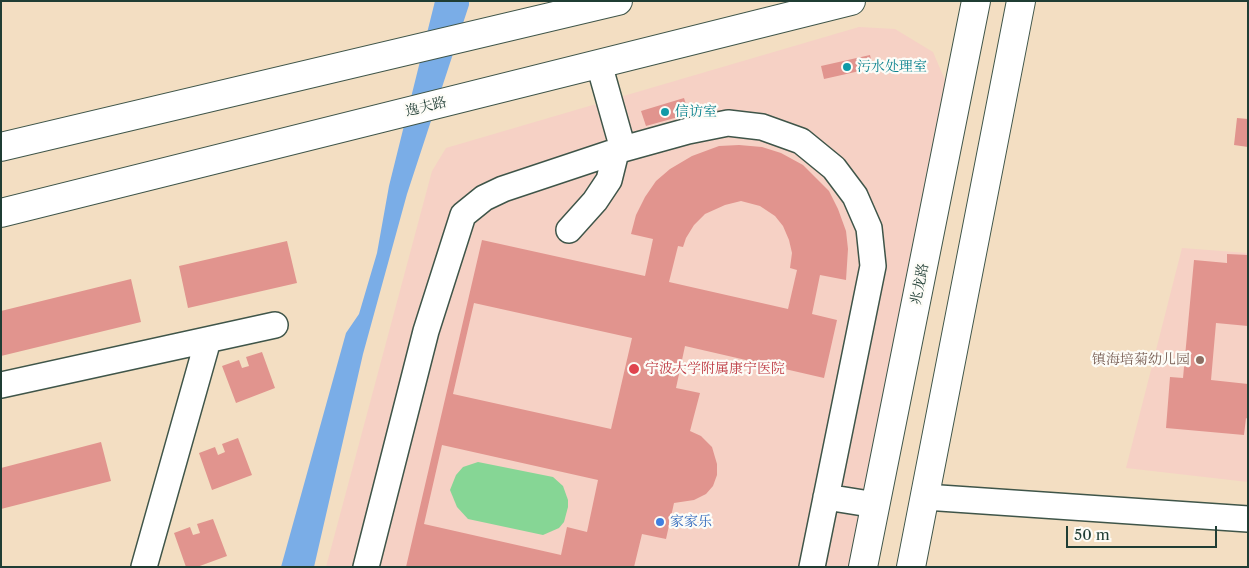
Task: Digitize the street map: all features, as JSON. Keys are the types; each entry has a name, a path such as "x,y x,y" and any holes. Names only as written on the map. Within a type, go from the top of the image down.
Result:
{"main road":[{"path":"1,147 618,1"},
{"name":"逸夫路","path":"1,213 851,1"},
{"name":"兆龙路","path":"863,567 976,1"},
{"path":"911,567 1021,1"}],"street":[{"path":"569,230 595,202 609,180 619,151 599,64"},
{"path":"366,567 426,331 464,215 484,198 503,189 619,151 688,131 728,124 762,127 801,141 834,168 855,196 869,228 873,266 812,567"},
{"path":"1,385 274,325"},
{"path":"144,567 208,340"},
{"path":"826,497 876,505"},
{"path":"925,497 1248,518"}],"shaded area":[{"name":"宁波大学附属康宁医院","path":"859,27 895,29 933,52 948,87 849,567 326,567 432,171 446,148"},
{"name":"镇海培菊幼儿园","path":"1182,248 1248,253 1248,482 1126,468"}],"green space":[{"path":"478,462 553,477 563,486 568,500 564,522 559,528 543,535 468,519 457,507 450,490 456,475 463,467"}],"water":[{"path":"435,1 469,1 469,5 407,194 363,354 314,567 281,567 346,333 359,314 377,253 389,186"}],"building":[{"name":"污水处理室","path":"870,55 873,68 824,79 821,66"},
{"name":"信访室","path":"684,98 689,114 646,126 641,111"},
{"path":"1237,118 1248,119 1248,147 1234,145"},
{"path":"719,146 762,147 781,153 803,165 829,191 838,209 846,231 848,249 846,280 820,275 812,314 837,320 824,378 685,346 676,388 700,393 690,431 701,436 712,447 717,464 717,475 713,486 706,494 694,500 674,503 666,539 642,534 634,567 406,567 482,240 645,276 653,239 631,234 636,215 645,197 656,181 670,169 692,156","holes":["741,201 760,206 775,216 783,226 792,253 790,268 797,270 788,309 669,282 678,246 683,247 694,225 705,214 725,205","474,303 632,338 611,429 453,394","442,445 598,480 587,532 567,527 561,555 424,524"]},
{"path":"287,241 297,283 188,308 179,266"},
{"path":"1227,254 1248,255 1248,326 1216,323 1211,380 1248,384 1248,419 1246,418 1244,435 1166,428 1170,377 1183,378 1194,260 1227,263"},
{"path":"131,279 141,322 1,356 1,311"},
{"path":"262,352 275,388 236,403 222,366 239,360 242,368 249,366 246,357"},
{"path":"238,438 252,475 212,490 199,453 215,447 218,455 225,452 222,444"},
{"path":"101,442 111,481 1,509 1,468"},
{"path":"213,519 227,556 197,567 186,567 174,533 190,527 193,535 200,533 197,524"}],"place":[{"name":"污水处理室","path":"847,67"},
{"name":"信访室","path":"665,112"},
{"name":"镇海培菊幼儿园","path":"1200,360"},
{"name":"宁波大学附属康宁医院","path":"634,369"},
{"name":"家家乐","path":"660,522"}]}
